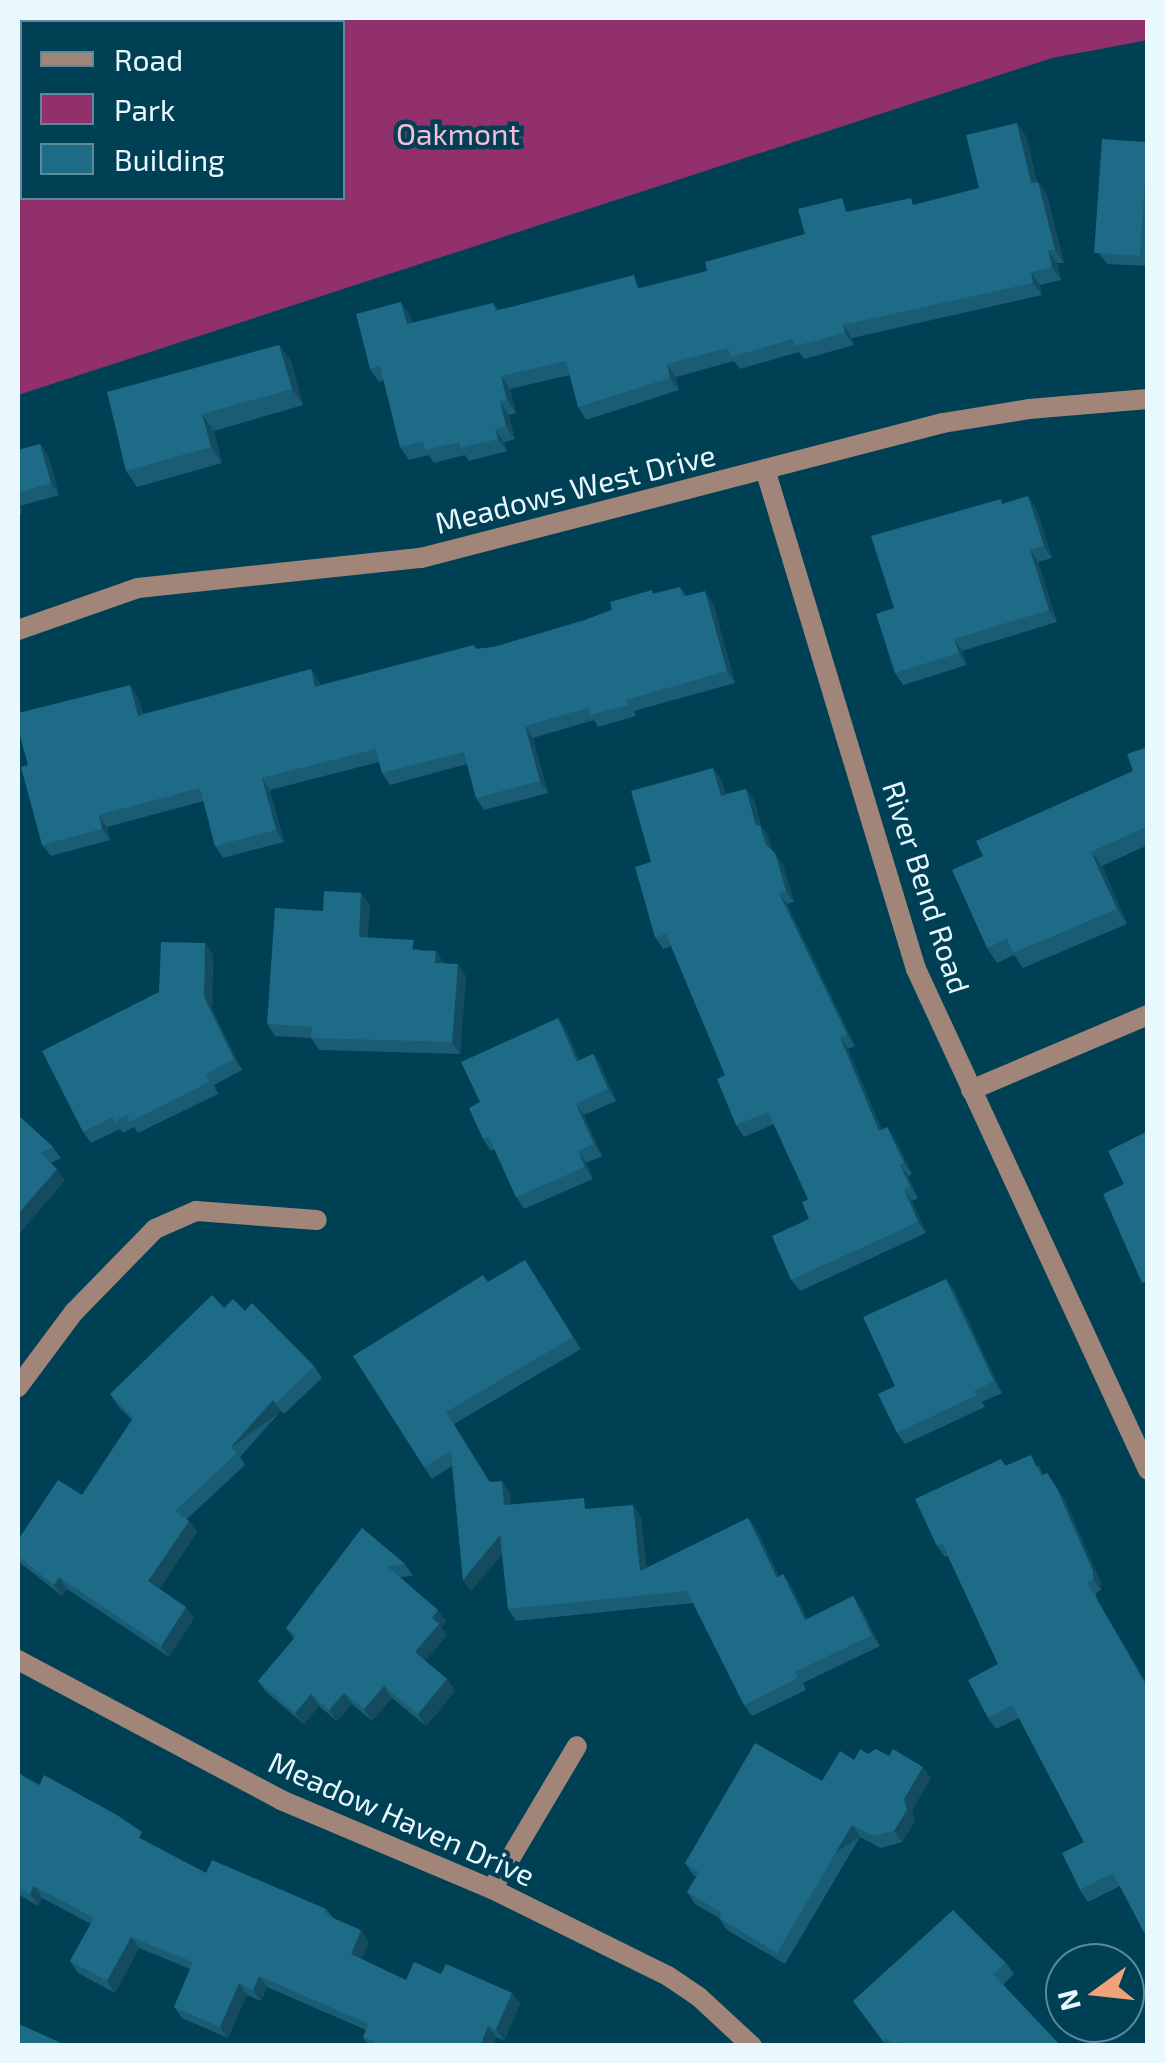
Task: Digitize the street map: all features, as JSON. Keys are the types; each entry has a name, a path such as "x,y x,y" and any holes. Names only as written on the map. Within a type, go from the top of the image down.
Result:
{"street":[{"name":"Meadows West Drive","path":"18,630 138,588 421,558 942,423 1029,409 1148,399"},
{"name":"River Bend Road","path":"765,469 916,970 1148,1470"},
{"path":"971,1090 1148,1015"},
{"path":"18,1388 74,1312 155,1229 196,1211 317,1220"},
{"name":"Meadow Haven Drive","path":"18,1660 281,1800 492,1889 668,1976 700,1997 752,2046"},
{"path":"492,1889 577,1746"}],"green space":[{"name":"Oakmont","path":"18,18 1147,18 1148,40 1052,58 18,395"}],"building":[{"path":"1017,123 1031,183 1038,182 1055,250 1048,250 1052,267 1031,272 1033,283 843,325 845,333 795,346 793,339 731,357 728,348 667,364 670,378 578,407 566,361 501,376 507,400 500,402 506,426 495,429 498,439 460,448 459,442 425,450 423,441 400,447 380,366 370,369 356,314 401,302 407,324 493,303 495,311 634,275 638,289 707,271 705,262 805,234 798,209 842,198 846,212 911,198 913,205 979,188 966,135"},
{"path":"1102,139 1148,142 1140,256 1094,253"},
{"path":"279,345 292,389 202,414 211,447 126,471 107,392"},
{"path":"40,444 51,483 18,493 18,450"},
{"path":"1028,496 1044,546 1030,550 1049,610 954,639 959,653 895,673 876,614 894,608 871,536 1001,499 1002,504"},
{"path":"680,587 682,597 705,591 727,671 626,700 628,705 590,715 588,708 525,726 540,781 476,798 464,752 382,773 376,749 262,778 276,830 215,846 200,788 99,815 102,829 42,845 21,767 28,765 18,713 130,685 138,716 311,669 315,687 474,645 475,649 494,647 612,610 610,602"},
{"path":"1148,747 1148,826 1091,852 1117,909 1013,953 1007,939 987,948 952,870 983,856 976,841 1133,771 1127,754"},
{"path":"713,768 721,796 746,789 756,826 760,825 766,845 775,853 786,891 779,893 847,1034 840,1037 879,1131 887,1127 904,1163 900,1165 910,1186 904,1189 918,1222 791,1280 772,1236 809,1219 802,1202 808,1199 768,1112 736,1125 717,1079 725,1075 666,934 655,937 635,867 651,862 631,791"},
{"path":"324,891 361,893 359,937 414,940 412,950 436,951 435,963 458,964 452,1042 311,1038 312,1027 267,1024 275,908 323,911"},
{"path":"161,942 205,943 204,997 234,1059 206,1074 209,1082 130,1122 127,1115 115,1122 112,1117 83,1132 42,1051 159,992"},
{"path":"558,1018 577,1062 593,1054 608,1089 576,1104 594,1144 578,1151 585,1167 516,1197 489,1137 483,1139 469,1108 480,1102 461,1062"},
{"path":"18,1115 53,1147 40,1153 57,1169 18,1214"},
{"path":"1148,1131 1148,1280 1142,1283 1103,1194 1124,1184 1108,1151"},
{"path":"525,1260 573,1337 446,1412 489,1482 502,1481 504,1505 584,1498 585,1509 633,1505 640,1571 748,1518 777,1578 783,1574 805,1620 853,1596 872,1635 795,1672 798,1678 744,1705 687,1591 508,1609 500,1535 463,1580 451,1451 424,1467 353,1356 483,1275 488,1282"},
{"path":"946,1279 994,1381 974,1391 977,1395 897,1433 878,1394 895,1386 863,1317"},
{"path":"212,1295 224,1308 233,1299 245,1311 252,1303 314,1366 276,1403 273,1400 231,1447 237,1453 175,1511 189,1521 148,1581 186,1607 161,1646 59,1577 54,1585 18,1556 18,1540 58,1480 82,1495 133,1418 110,1394"},
{"path":"1031,1455 1041,1476 1047,1473 1057,1489 1093,1571 1093,1579 1087,1582 1148,1688 1148,1940 1113,1873 1080,1890 1062,1853 1084,1842 1012,1705 988,1718 968,1680 998,1664 942,1543 937,1546 915,1499 1001,1459 1005,1466"},
{"path":"362,1528 405,1564 387,1566 438,1610 432,1618 439,1624 415,1652 447,1679 418,1714 384,1686 364,1709 344,1693 329,1710 311,1694 295,1713 258,1681 296,1636 286,1628"},
{"path":"755,1743 822,1781 840,1751 854,1760 860,1749 868,1754 876,1749 889,1756 893,1749 923,1767 904,1799 907,1810 894,1831 873,1836 852,1825 777,1953 719,1918 722,1913 687,1892 699,1872 685,1863"},
{"path":"18,1773 39,1786 44,1775 117,1815 142,1832 139,1838 206,1873 212,1860 326,1909 324,1914 361,1930 351,1954 406,1980 414,1962 441,1974 446,1964 512,1993 496,2029 488,2026 480,2046 372,2046 374,2041 363,2037 369,2024 259,1976 253,1990 239,1983 220,2027 174,2007 193,1962 131,1937 107,1981 70,1961 94,1918 34,1886 30,1894 18,1887"},
{"path":"953,1910 1006,1963 993,1974 1045,2029 1045,2043 1061,2046 901,2046 898,2042 894,2046 886,2038 884,2041 853,2001"},
{"path":"19,2024 68,2046 18,2046"}]}
